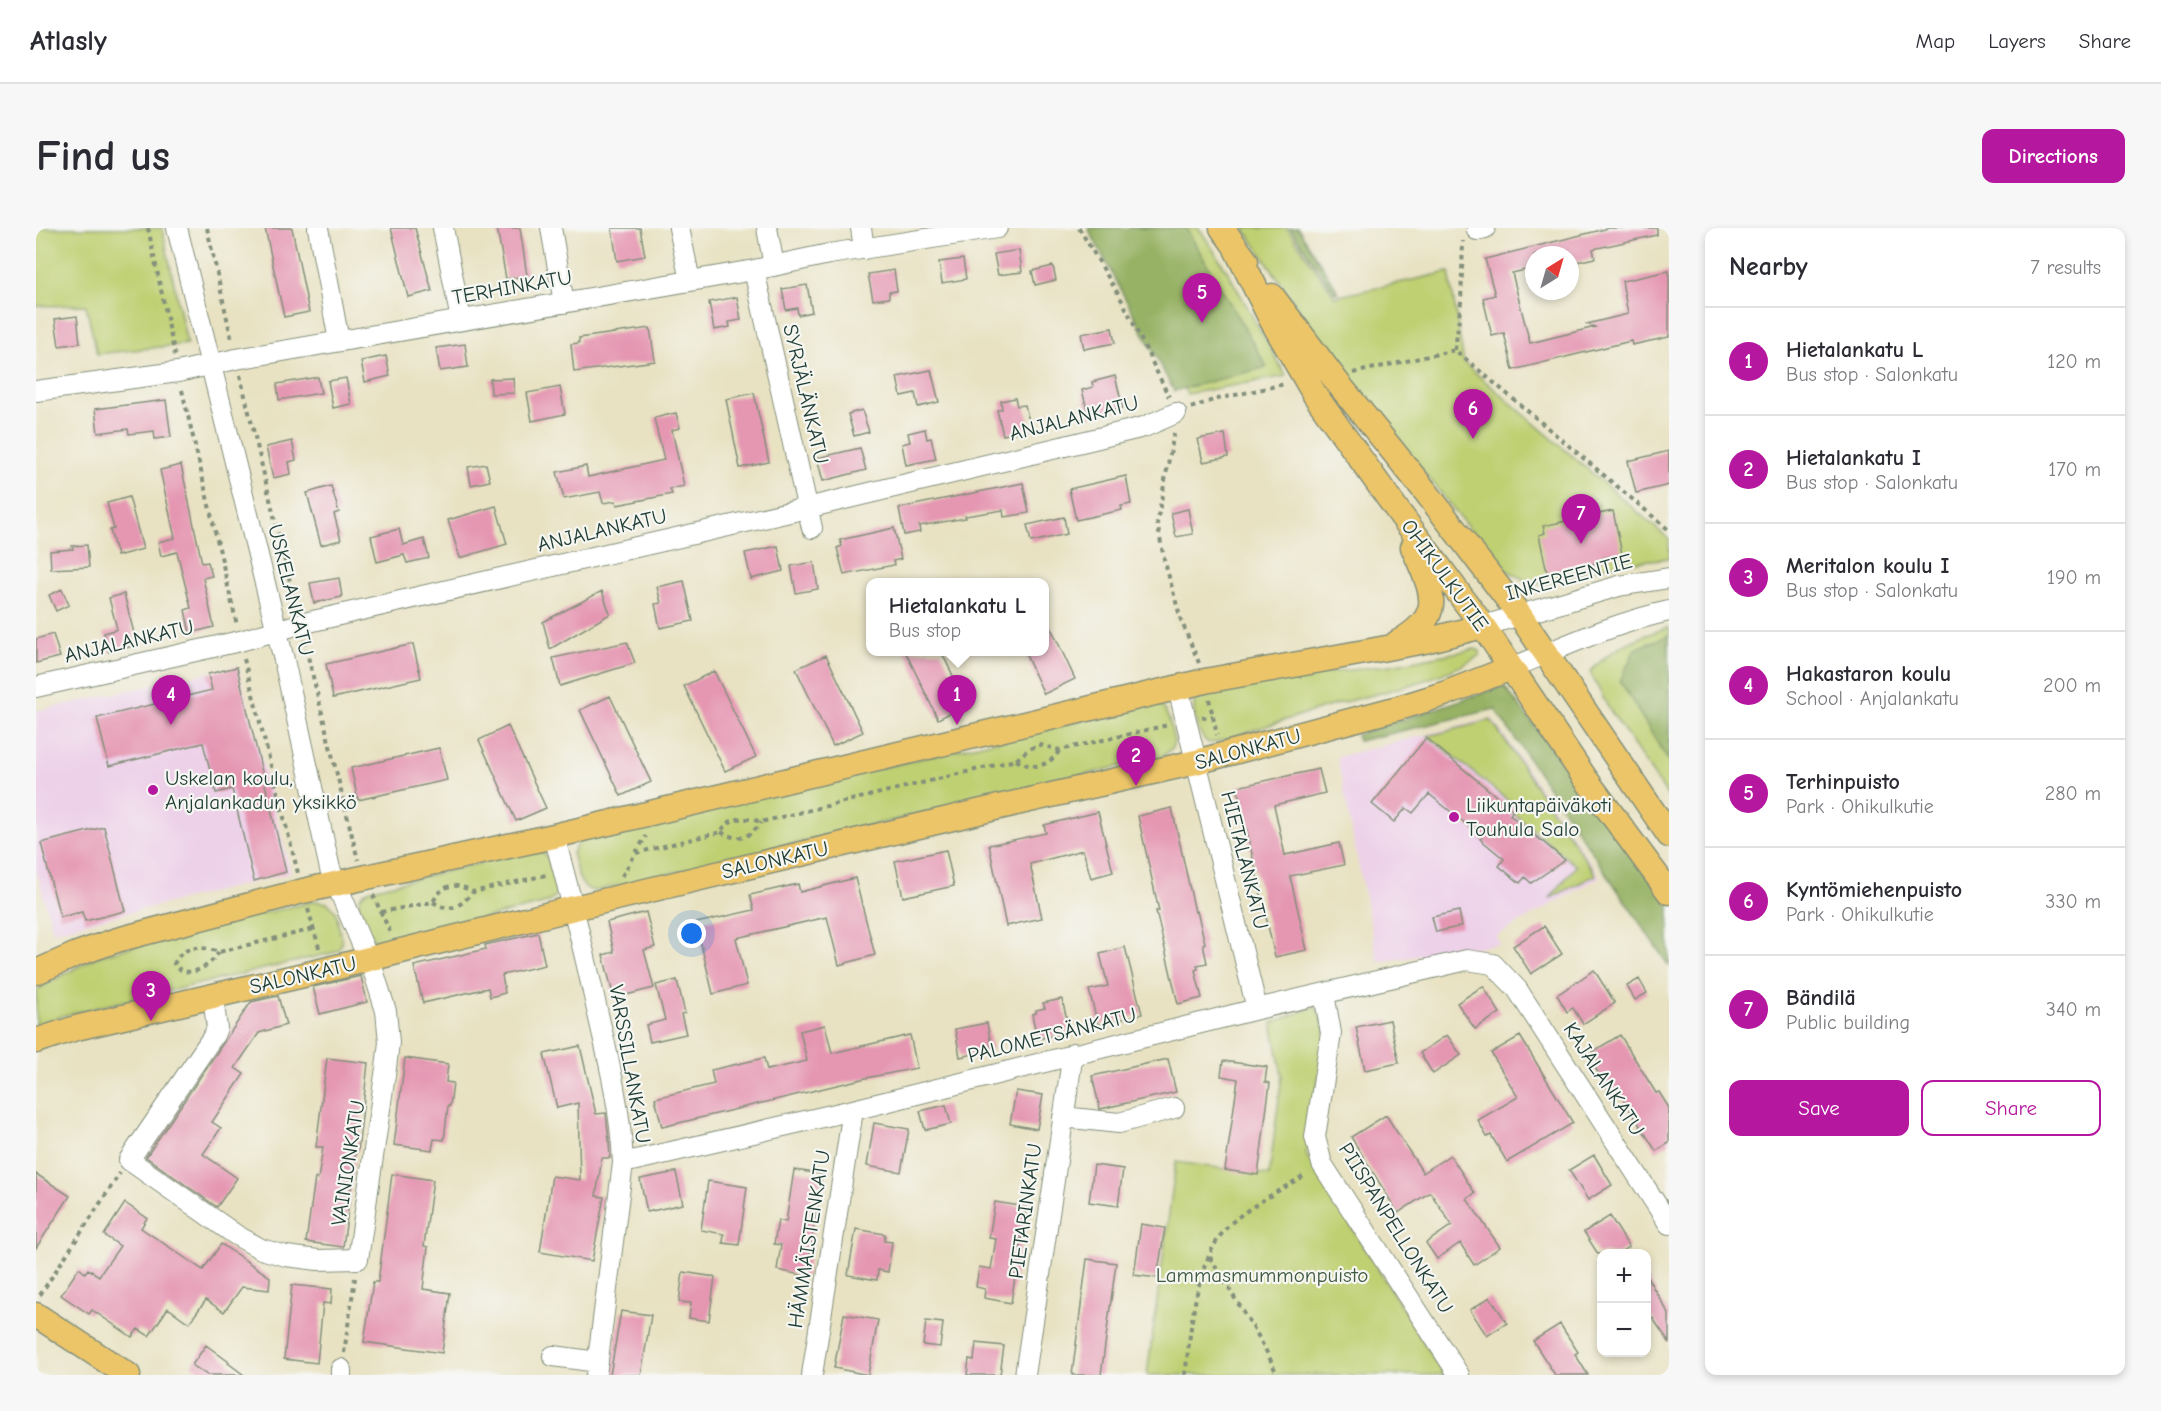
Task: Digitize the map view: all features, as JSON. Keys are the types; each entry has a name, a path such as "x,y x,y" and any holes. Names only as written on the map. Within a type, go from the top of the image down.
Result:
{"main road":[{"name":"OHIKULKUTIE","path":"1222,228 1337,382 1426,492 1519,614 1669,835"},
{"name":"OHIKULKUTIE","path":"1236,249 1271,319 1315,395 1483,626 1586,778 1669,892"},
{"path":"1386,648 1412,634 1423,625 1432,602 1428,584 1400,514"},
{"path":"36,972 117,939 303,891 554,836 1205,681 1386,648 1483,626"},
{"name":"SALONKATU","path":"36,1041 76,1028 368,960 574,908 1222,756 1413,704 1511,668"},
{"path":"36,1315 121,1373"}],"street":[{"name":"USKELANKATU","path":"177,228 284,660 330,869 368,960"},
{"path":"318,228 339,341"},
{"path":"443,228 461,320"},
{"path":"551,228 564,303"},
{"path":"679,228 690,281"},
{"path":"767,228 774,266"},
{"path":"861,228 864,249"},
{"name":"TERHINKATU","path":"36,391 178,372 236,359 864,249 997,228"},
{"name":"SYRJÄLÄNKATU","path":"753,270 812,528"},
{"name":"ANJALANKATU","path":"36,687 807,508 1144,427 1176,413"},
{"name":"INKEREENTIE","path":"1483,626 1619,586 1669,578"},
{"path":"1511,668 1635,619 1669,612"},
{"name":"HIETALANKATU","path":"1178,688 1257,1009"},
{"name":"VARSSILLANKATU","path":"554,836 574,908 611,1068 622,1130 623,1163 597,1369"},
{"name":"VAINIONKATU","path":"358,1259 388,1042 386,1011 368,960"},
{"name":"PALOMETSÄNKATU","path":"623,1163 853,1110 1073,1053 1467,960 1493,964"},
{"name":"KAJALANKATU","path":"1493,964 1517,989 1669,1224"},
{"name":"PIISPANPELLONKATU","path":"1323,994 1331,1033 1315,1137 1322,1164 1459,1375"},
{"path":"213,997 217,1028 214,1035 129,1160 236,1235 261,1249 286,1256 318,1260 358,1259"},
{"name":"PIETARINKATU","path":"1025,1375 1073,1053"},
{"path":"1064,1117 1119,1123 1174,1108"},
{"name":"HÄMMÄISTENKATU","path":"812,1375 853,1110"},
{"path":"553,1356 597,1369"}],"path":[{"path":"147,228 240,641 325,970"},
{"path":"207,228 236,359 358,862 400,952"},
{"path":"1079,228 1124,304 1176,413 1171,454 1157,522 1164,559 1181,620 1202,667 1222,756"},
{"path":"1455,350 1461,302 1475,231"},
{"path":"1347,374 1455,350"},
{"path":"1455,350 1669,530"},
{"path":"1176,413 1213,400 1289,383"},
{"path":"721,832 724,826 736,819 753,819 761,822 1016,760 1029,749 1040,745 1060,750 1213,716"},
{"path":"1016,760 1038,767 1047,764 1060,750"},
{"path":"608,900 661,810"},
{"path":"636,853 721,832 732,838 746,837 756,830 761,822"},
{"path":"381,912 433,902 445,908 454,908 473,892 564,870"},
{"path":"433,902 438,893 453,885 473,892"},
{"path":"219,952 206,966 193,972 181,970 174,964 177,957 188,949 205,947 219,952 314,929"},
{"path":"36,1301 129,1160"},
{"path":"1185,1375 1196,1293 1219,1238 1235,1220 1322,1164"},
{"path":"1210,1256 1250,1319 1277,1375"},
{"path":"341,1372 349,1331 358,1259"}],"shaded area":[{"name":"Uskelan koulu, Anjalankadun yksikkö","path":"238,666 291,873 53,931 36,870 36,711"},
{"name":"Liikuntapäiväkoti Touhula Salo","path":"1492,718 1600,877 1496,936 1500,944 1378,962 1337,757"}],"green space":[{"path":"36,228 162,228 187,344 97,354 86,305 36,306"},
{"path":"1088,228 1186,228 1267,367 1174,391"},
{"path":"1095,228 1199,228 1227,271 1286,376 1187,394"},
{"path":"1244,228 1287,228 1335,297 1449,272 1464,363 1669,539 1669,558 1607,565 1546,584 1530,583 1497,565 1433,483 1356,394"},
{"path":"1290,228 1298,228 1339,293 1335,293"},
{"path":"1669,627 1669,798 1608,707 1590,672 1617,649 1636,639"},
{"path":"1669,635 1669,762 1620,681 1635,649"},
{"path":"1475,649 1480,651 1480,655 1466,664 1431,678 1213,743 1203,738 1195,719 1194,705 1197,693 1236,684 1391,665"},
{"path":"1504,686 1669,903 1669,966 1495,709 1358,741 1356,735"},
{"path":"1155,703 1160,705 1166,713 1174,742 1172,748 1163,756 596,891 585,887 581,882 572,853 578,843 585,838"},
{"path":"1491,720 1596,875 1550,898 1576,866 1513,813 1517,808 1428,736"},
{"path":"535,850 544,853 548,858 557,892 554,898 547,903 387,941 374,940 367,927 359,902 361,896 368,890"},
{"path":"316,901 328,903 336,912 342,943 338,950 332,953 65,1015 36,1025 36,990 96,957 175,934"},
{"name":"Lammasmummonpuisto","path":"1316,1006 1326,1032 1306,1154 1444,1375 1147,1375 1176,1162 1269,1175 1282,1075 1272,1023"}],"building":[{"path":"265,228 292,228 309,312 284,317"},
{"path":"391,228 415,228 432,291 408,297"},
{"path":"497,228 520,228 527,276 506,279"},
{"path":"612,228 640,228 645,256 617,261"},
{"path":"1609,228 1657,228 1657,235 1593,249 1595,258 1579,261 1579,246 1537,246"},
{"path":"1525,249 1525,270 1512,273 1530,343 1595,327 1587,324 1628,314 1622,281 1669,271 1669,337 1632,345 1631,341 1513,370 1504,333 1492,336 1483,298 1495,295 1485,259"},
{"path":"1019,250 1022,272 998,275 994,254"},
{"path":"963,259 966,279 942,283 939,262"},
{"path":"1053,266 1056,280 1035,285 1032,271"},
{"path":"894,270 897,291 889,292 889,298 873,300 868,274"},
{"path":"807,285 812,312 798,315 797,308 786,310 782,289"},
{"path":"737,297 741,320 729,322 730,327 714,330 709,302"},
{"path":"77,316 80,343 59,346 55,319"},
{"path":"650,328 655,361 574,372 571,344 579,343 579,338"},
{"path":"1112,328 1115,343 1084,349 1081,334"},
{"path":"465,344 468,367 440,371 436,348"},
{"path":"386,356 390,376 365,382 361,361"},
{"path":"931,370 939,402 918,407 915,393 901,396 897,377"},
{"path":"1115,376 1123,408 1089,417 1082,390 1093,387 1092,382"},
{"path":"318,377 321,393 279,400 277,384"},
{"path":"346,378 351,404 333,408 328,381"},
{"path":"513,378 514,393 491,394 490,379"},
{"path":"560,387 565,414 532,421 527,393"},
{"path":"754,393 769,462 740,468 726,399"},
{"path":"1015,398 1017,406 1025,405 1031,429 1003,435 997,410 1002,409 1001,401"},
{"path":"166,400 171,437 155,439 154,431 129,434 128,429 98,433 95,409"},
{"path":"862,410 869,432 854,436 848,414"},
{"path":"676,413 680,428 672,430 684,486 670,489 672,494 617,505 616,501 603,503 600,492 564,499 557,472 586,466 588,477 664,460 654,418"},
{"path":"925,429 927,439 931,438 936,459 906,465 902,444 910,442 908,433"},
{"path":"1225,434 1228,457 1203,462 1198,439"},
{"path":"292,441 296,460 289,462 291,474 273,478 266,447"},
{"path":"860,448 866,470 823,481 817,458"},
{"path":"1669,451 1669,485 1636,493 1628,461"},
{"path":"486,464 490,481 471,485 468,467"},
{"path":"181,465 202,563 208,562 212,576 203,578 214,627 190,633 185,610 191,608 177,552 161,556 158,542 175,538 160,470"},
{"path":"1126,476 1131,504 1121,506 1122,510 1076,520 1069,489"},
{"path":"1023,483 1029,513 1004,517 1003,510 965,516 966,518 919,526 920,532 904,535 899,508"},
{"path":"331,486 339,512 334,514 341,540 321,545 307,493"},
{"path":"129,497 143,549 117,556 110,530 114,529 107,503"},
{"path":"496,506 507,544 460,558 448,520"},
{"path":"1188,509 1193,534 1176,537 1171,513"},
{"path":"1613,511 1622,554 1602,558 1602,562 1547,573 1539,535 1545,533 1543,526"},
{"path":"1064,517 1067,534 1031,542 1027,525"},
{"path":"894,528 901,559 893,561 894,565 844,575 837,548 842,546 840,540"},
{"path":"399,529 403,545 424,539 429,558 407,563 404,555 377,562 371,536"},
{"path":"87,545 89,567 51,569 50,551"},
{"path":"778,546 783,571 751,579 745,553"},
{"path":"814,562 818,589 796,593 791,566"},
{"path":"339,578 342,597 314,603 310,583"},
{"path":"684,581 693,621 660,628 655,604 661,603 657,587"},
{"path":"62,589 69,605 56,611 49,595"},
{"path":"602,591 610,614 550,649 543,622"},
{"path":"124,594 137,645 109,652 104,633 117,629 109,598"},
{"path":"1049,624 1075,679 1044,694 1026,656 1049,656"},
{"path":"53,634 60,657 36,663 36,639"},
{"path":"627,642 635,663 560,686 553,658"},
{"path":"413,644 421,678 333,698 326,664"},
{"path":"826,655 863,732 833,746 796,669"},
{"path":"907,656 943,656 967,705 938,719"},
{"path":"237,667 286,872 254,881 232,789 216,793 203,743 109,766 97,718 212,690 208,674"},
{"path":"714,671 756,757 725,771 684,686"},
{"path":"610,696 651,782 621,796 580,710"},
{"path":"508,726 546,808 516,821 479,740"},
{"path":"1426,738 1513,810 1510,815 1565,860 1531,883 1525,877 1520,883 1499,866 1504,859 1480,839 1482,837 1429,794 1413,813 1406,808 1394,822 1372,804"},
{"path":"439,748 447,780 358,800 351,768"},
{"path":"1319,769 1325,793 1274,805 1285,855 1339,843 1344,865 1290,876 1307,950 1275,957 1237,787"},
{"path":"1172,808 1195,912 1197,911 1205,943 1203,944 1207,963 1197,965 1198,969 1195,970 1202,998 1178,1004 1156,911 1159,911 1138,816"},
{"path":"1098,812 1113,872 1091,878 1083,850 1030,864 1042,918 1006,926 989,845 1046,833 1044,825"},
{"path":"104,827 125,911 85,921 82,912 60,917 41,843"},
{"path":"946,850 954,886 903,897 895,861"},
{"path":"855,878 875,955 839,965 827,917 736,938 747,985 713,994 696,923 754,910 750,895 798,884 800,892"},
{"path":"1459,911 1462,926 1436,932 1432,917"},
{"path":"646,912 655,947 644,950 654,988 614,998 603,955 614,952 607,922"},
{"path":"1544,926 1562,954 1531,974 1513,946"},
{"path":"538,933 545,965 502,975 505,993 490,997 488,988 423,1003 414,966 486,949 485,945"},
{"path":"1125,947 1142,1014 1098,1025 1089,990 1108,986 1100,954"},
{"path":"1594,970 1615,1003 1583,1024 1573,1008 1567,1012 1557,995"},
{"path":"361,976 367,1002 320,1014 313,987"},
{"path":"1639,979 1647,993 1635,1000 1627,986"},
{"path":"677,980 685,1013 681,1014 686,1034 650,1042 646,1025 665,1020 656,985"},
{"path":"1483,986 1500,1013 1475,1029 1457,1003"},
{"path":"278,996 286,1025 259,1033 235,1068 244,1074 212,1122 221,1128 203,1154 237,1178 217,1207 146,1157 251,1002"},
{"path":"1062,999 1070,1032 1037,1039 1032,1014 1036,1013 1036,1010 1045,1008 1043,1003"},
{"path":"1390,1020 1399,1063 1365,1070 1356,1027"},
{"path":"987,1023 992,1050 960,1057 955,1029"},
{"path":"825,1025 832,1053 910,1035 917,1068 662,1127 655,1098 714,1084 711,1070 764,1058 767,1070 807,1061 800,1031"},
{"path":"1447,1035 1461,1055 1433,1074 1420,1053"},
{"path":"1620,1035 1656,1093 1659,1092 1669,1108 1669,1143 1656,1151 1618,1091 1612,1095 1594,1066 1599,1063 1592,1052"},
{"path":"1520,1036 1573,1123 1507,1162 1491,1135 1487,1137 1478,1120 1518,1097 1491,1053"},
{"path":"580,1046 596,1114 606,1113 610,1158 602,1158 596,1196 604,1197 592,1261 540,1252 552,1176 580,1180 578,1103 557,1108 544,1054"},
{"path":"327,1058 368,1063 358,1151 356,1151 343,1247 306,1242 315,1178 318,1179 323,1147 316,1147"},
{"path":"405,1058 448,1064 446,1082 453,1083 444,1140 434,1139 432,1150 394,1145"},
{"path":"1168,1059 1176,1092 1100,1109 1092,1076"},
{"path":"1223,1061 1267,1067 1265,1082 1270,1083 1258,1175 1225,1170 1238,1079 1221,1076"},
{"path":"1016,1091 1043,1095 1037,1129 1010,1124"},
{"path":"946,1105 951,1124 925,1130 920,1111"},
{"path":"1386,1115 1423,1173 1450,1155 1475,1193 1467,1199 1500,1247 1474,1265 1460,1243 1437,1259 1426,1243 1452,1225 1430,1192 1398,1213 1351,1137"},
{"path":"874,1123 909,1129 901,1172 867,1166"},
{"path":"1594,1155 1612,1185 1588,1200 1569,1170"},
{"path":"1094,1165 1123,1169 1118,1206 1089,1202"},
{"path":"794,1170 822,1174 806,1276 777,1270 781,1245 774,1244 778,1220 786,1222"},
{"path":"676,1172 683,1204 647,1212 640,1179"},
{"path":"36,1174 70,1196 36,1248"},
{"path":"392,1174 433,1180 424,1246 428,1247 423,1289 450,1293 442,1353 364,1342 373,1282 378,1282"},
{"path":"708,1181 747,1187 739,1245 723,1243 724,1234 701,1230"},
{"path":"995,1202 1026,1207 1011,1303 984,1298 985,1289 976,1287 979,1267 991,1269 996,1239 989,1238"},
{"path":"125,1203 147,1218 141,1228 203,1270 221,1244 270,1277 269,1290 242,1287 224,1312 206,1300 189,1323 168,1308 149,1336 138,1329 132,1337 92,1310 89,1314 61,1295 79,1268 85,1273 88,1269 99,1276 120,1246 104,1235"},
{"path":"1610,1216 1629,1247 1626,1249 1597,1249 1597,1252 1584,1232"},
{"path":"1141,1224 1165,1228 1157,1278 1134,1275"},
{"path":"856,1229 885,1234 884,1241 892,1242 888,1272 878,1270 877,1280 848,1275"},
{"path":"1087,1259 1116,1263 1101,1375 1072,1375"},
{"path":"683,1272 715,1277 709,1321 689,1318 691,1303 679,1302"},
{"path":"1651,1284 1669,1314 1669,1342 1652,1317"},
{"path":"292,1285 332,1289 331,1304 323,1303 317,1363 284,1359"},
{"path":"1490,1297 1507,1323 1487,1336 1470,1310"},
{"path":"621,1311 651,1315 641,1375 610,1375"},
{"path":"844,1314 878,1320 868,1375 834,1368"},
{"path":"926,1321 943,1323 940,1347 923,1345"},
{"path":"1560,1324 1578,1352 1575,1354 1588,1375 1555,1375 1533,1341"},
{"path":"976,1343 1004,1346 1000,1375 967,1375 969,1359 974,1360"},
{"path":"206,1345 244,1375 207,1375 192,1365"}],"place":[{"name":"Terhinpuisto","path":"1202,323"},
{"name":"Kyntömiehenpuisto","path":"1473,439"},
{"name":"Bändilä","path":"1581,544"},
{"name":"Hakastaron koulu","path":"171,725"},
{"name":"Hietalankatu L","path":"957,725"},
{"name":"Hietalankatu I","path":"1136,786"},
{"name":"Uskelan koulu, Anjalankadun yksikkö","path":"153,790"},
{"name":"Liikuntapäiväkoti Touhula Salo","path":"1454,817"},
{"name":"Meritalon koulu I","path":"151,1021"}]}
